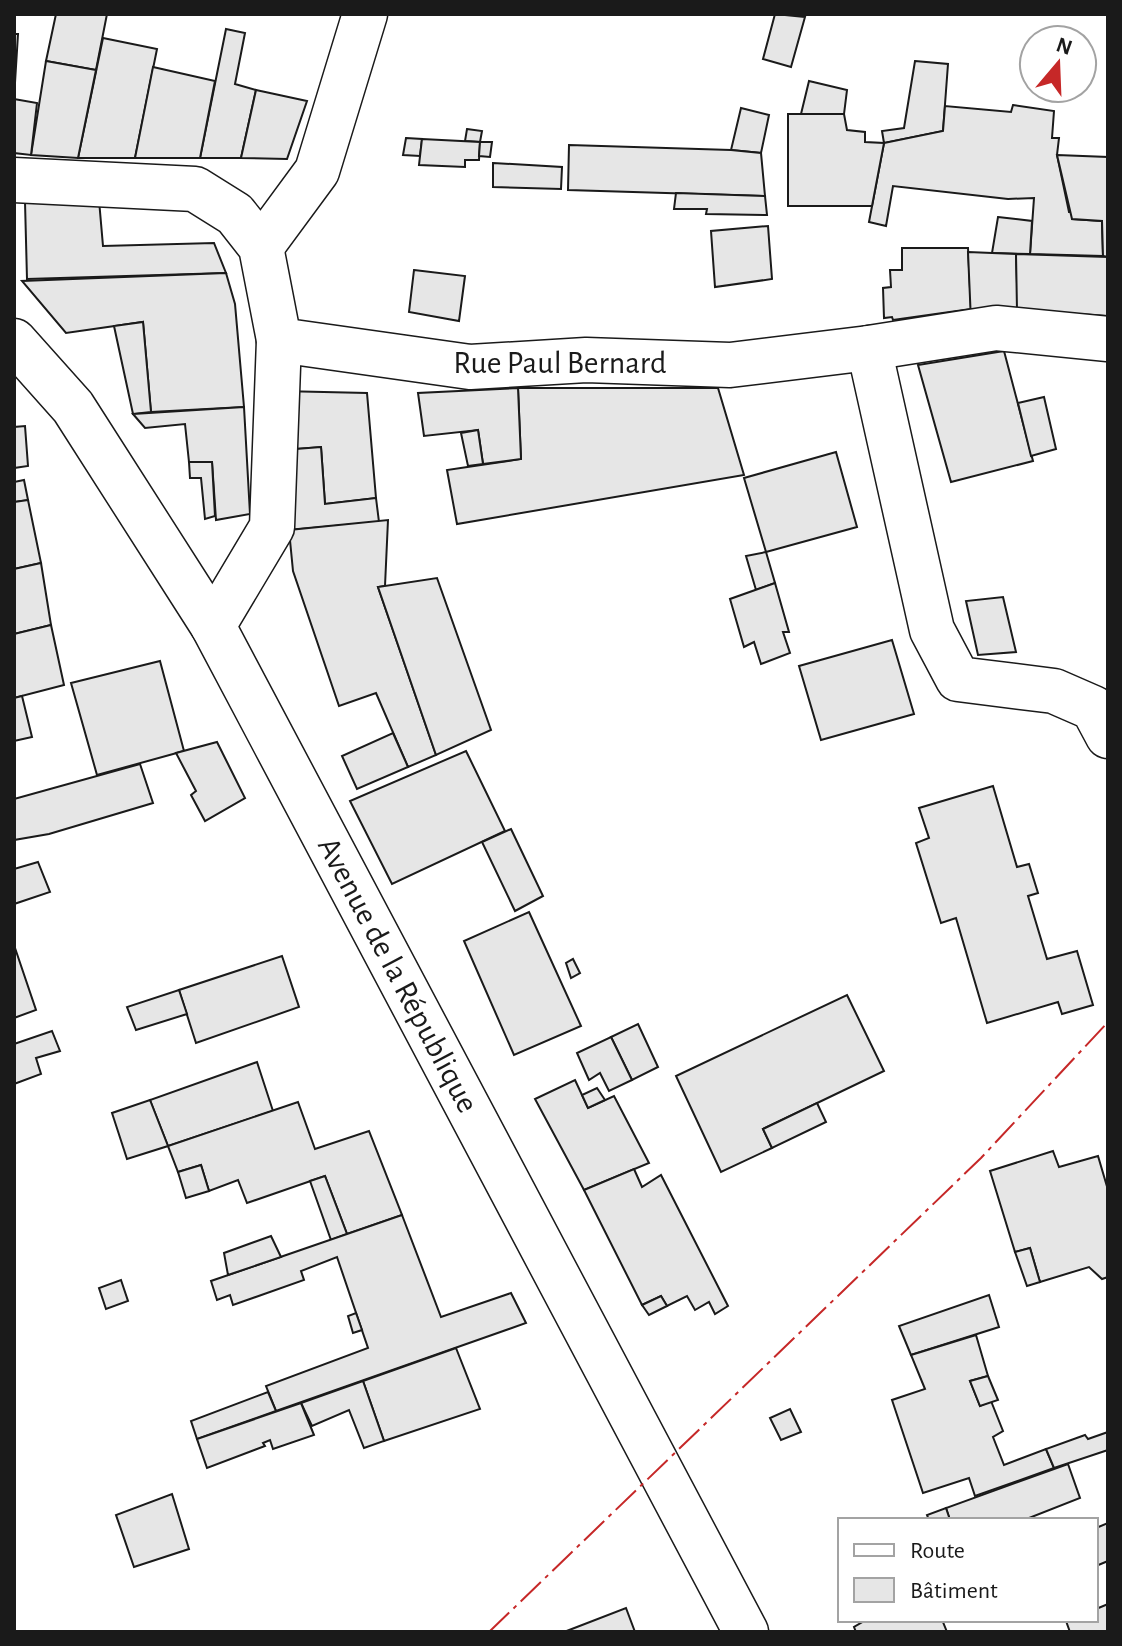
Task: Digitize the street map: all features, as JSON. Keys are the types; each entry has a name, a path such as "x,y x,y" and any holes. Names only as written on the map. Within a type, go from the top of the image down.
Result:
{"street":[{"path":"261,247 317,171 359,34"},
{"path":"14,180 195,189 235,214 261,247 279,340 272,527 213,626"},
{"name":"Rue Paul Bernard","path":"279,340 470,367 586,360 730,365 996,328 1108,339"},
{"name":"Avenue de la République","path":"14,341 73,407 213,626 746,1632"},
{"path":"869,348 932,630 958,679 1054,691 1093,708 1108,736"}],"building":[{"path":"56,14 107,14 96,70 46,61"},
{"path":"775,14 805,17 791,67 763,59"},
{"path":"226,29 245,33 235,84 256,90 241,158 200,158"},
{"path":"14,34 18,34 14,99"},
{"path":"103,38 157,49 135,158 78,158"},
{"path":"46,61 96,70 78,158 31,155"},
{"path":"915,61 948,64 943,131 884,143 882,131 904,128"},
{"path":"153,67 215,81 200,158 135,158"},
{"path":"809,81 847,90 844,114 801,114"},
{"path":"256,90 307,101 287,159 241,158"},
{"path":"14,99 37,103 31,155 14,153"},
{"path":"1013,105 1054,111 1052,138 1059,138 1057,155 1069,212 1072,212 1072,219 1102,221 1103,256 1030,254 1034,198 1008,199 893,186 886,226 869,222 884,143 943,131 945,106 1011,112"},
{"path":"741,108 769,115 761,153 731,150"},
{"path":"788,114 844,114 847,130 865,132 865,142 884,143 872,206 788,206"},
{"path":"467,129 482,131 480,142 465,141"},
{"path":"406,138 422,139 420,156 403,155"},
{"path":"422,139 480,142 479,160 465,160 465,167 419,165"},
{"path":"480,142 492,142 490,157 479,156"},
{"path":"569,145 761,153 765,196 568,190"},
{"path":"1057,155 1108,157 1108,257 1103,256 1102,221 1072,219"},
{"path":"493,163 562,167 561,189 493,187"},
{"path":"676,193 765,196 767,215 706,214 707,209 674,209"},
{"path":"99,200 103,246 214,243 226,273 27,279 25,202"},
{"path":"998,217 1032,221 1030,254 992,253"},
{"path":"768,226 772,279 715,287 711,231"},
{"path":"902,248 968,248 971,309 893,320 892,317 884,318 883,288 891,287 890,270 902,270"},
{"path":"968,252 1016,254 1018,313 971,321"},
{"path":"1016,254 1108,257 1108,316 1017,310"},
{"path":"414,270 465,276 459,321 409,312"},
{"path":"226,273 235,304 244,407 151,412 143,322 66,333 22,281"},
{"path":"143,322 151,412 133,414 114,326"},
{"path":"1004,351 1033,461 951,482 918,365"},
{"path":"518,388 718,388 744,475 457,524 447,470 521,459"},
{"path":"518,388 521,459 483,464 478,430 424,436 418,393"},
{"path":"280,391 367,393 376,498 325,504 321,447 283,450"},
{"path":"1044,397 1056,449 1031,456 1018,403"},
{"path":"244,407 250,514 216,520 212,462 189,462 185,424 145,428 133,414"},
{"path":"25,426 28,466 14,468 14,427"},
{"path":"478,430 483,464 468,466 461,433"},
{"path":"321,447 325,504 376,498 379,522 289,530 283,450"},
{"path":"836,452 857,527 766,552 744,478"},
{"path":"189,462 212,462 215,516 205,519 201,478 190,478"},
{"path":"24,480 28,500 14,502 14,482"},
{"path":"28,500 41,563 14,569 14,502"},
{"path":"388,520 385,586 378,587 436,755 408,767 376,693 339,706 293,571 289,530"},
{"path":"766,552 775,583 756,590 746,556"},
{"path":"41,563 51,625 14,634 14,569"},
{"path":"437,578 491,730 436,755 378,587"},
{"path":"775,583 789,632 783,632 790,653 761,664 754,642 744,647 730,599"},
{"path":"1003,597 1016,652 978,655 966,601"},
{"path":"51,625 64,685 14,698 14,634"},
{"path":"892,640 914,714 821,740 799,666"},
{"path":"160,661 184,751 97,775 71,683"},
{"path":"22,696 32,737 14,741 14,698"},
{"path":"393,733 408,767 357,789 342,756"},
{"path":"217,742 245,798 205,821 191,795 196,791 176,753"},
{"path":"466,751 505,831 392,884 350,801"},
{"path":"140,764 153,803 49,834 14,840 14,799"},
{"path":"993,786 1017,867 1029,864 1038,893 1028,896 1047,959 1077,951 1093,1005 1062,1014 1058,1002 987,1023 956,918 941,923 916,843 929,838 919,808"},
{"path":"511,829 543,896 515,911 482,842"},
{"path":"38,862 50,892 14,904 14,869"},
{"path":"529,912 581,1026 514,1055 464,941"},
{"path":"14,945 36,1010 14,1018"},
{"path":"282,956 299,1007 196,1043 179,990"},
{"path":"573,959 580,973 571,978 566,963"},
{"path":"179,990 187,1014 136,1030 127,1007"},
{"path":"847,995 884,1071 763,1129 772,1148 721,1172 676,1076"},
{"path":"638,1024 658,1067 632,1080 611,1037"},
{"path":"52,1031 60,1051 36,1058 41,1074 14,1084 14,1044"},
{"path":"611,1037 632,1080 609,1091 600,1073 589,1080 577,1053"},
{"path":"257,1062 273,1111 168,1146 150,1100"},
{"path":"575,1080 588,1108 614,1096 649,1163 584,1190 535,1099"},
{"path":"597,1088 605,1100 588,1108 582,1095"},
{"path":"150,1100 168,1146 127,1159 112,1113"},
{"path":"298,1102 315,1149 369,1131 402,1215 347,1234 325,1176 247,1203 238,1180 209,1191 201,1165 178,1172 168,1146"},
{"path":"817,1103 826,1122 772,1148 763,1129"},
{"path":"1053,1151 1059,1167 1098,1156 1108,1190 1108,1277 1102,1279 1089,1267 1040,1282 1030,1248 1015,1252 990,1171"},
{"path":"201,1165 209,1191 186,1198 178,1172"},
{"path":"634,1169 642,1187 661,1175 728,1306 715,1314 709,1302 695,1310 687,1296 667,1306 661,1296 642,1305 584,1190"},
{"path":"325,1176 347,1234 331,1240 310,1181"},
{"path":"402,1215 441,1317 511,1293 526,1323 276,1411 266,1386 368,1348 337,1257 301,1271 304,1280 233,1305 230,1295 217,1300 211,1281"},
{"path":"271,1236 281,1257 228,1275 224,1253"},
{"path":"1030,1248 1040,1282 1027,1286 1015,1252"},
{"path":"121,1280 128,1301 106,1309 99,1288"},
{"path":"989,1295 999,1327 911,1355 899,1326"},
{"path":"661,1296 667,1306 649,1315 642,1305"},
{"path":"356,1313 362,1330 353,1333 348,1316"},
{"path":"976,1335 988,1376 970,1381 980,1406 991,1401 1003,1431 993,1437 1004,1465 1046,1449 1054,1468 975,1496 969,1478 923,1493 892,1400 925,1389 911,1355"},
{"path":"456,1348 480,1409 384,1441 363,1381"},
{"path":"988,1376 998,1400 980,1406 970,1381"},
{"path":"363,1381 384,1441 364,1448 349,1410 312,1426 301,1403"},
{"path":"268,1392 276,1411 197,1439 191,1421"},
{"path":"301,1403 314,1435 273,1449 270,1440 263,1443 265,1446 207,1468 197,1439"},
{"path":"790,1409 801,1432 781,1440 770,1418"},
{"path":"1108,1432 1108,1450 1054,1468 1046,1449 1085,1435 1088,1439"},
{"path":"1068,1464 1080,1498 1029,1518 949,1518 946,1508"},
{"path":"172,1494 189,1549 134,1567 116,1515"},
{"path":"946,1508 949,1518 928,1518 927,1515"},
{"path":"1108,1523 1108,1561 1098,1565 1098,1527"},
{"path":"1108,1604 1108,1632 1070,1632 1066,1622 1098,1622 1098,1608"},
{"path":"626,1608 635,1632 564,1632"},
{"path":"863,1622 943,1622 947,1632 856,1632 854,1627"}],"power":[{"path":"489,1632 981,1158 1108,1022"}]}
